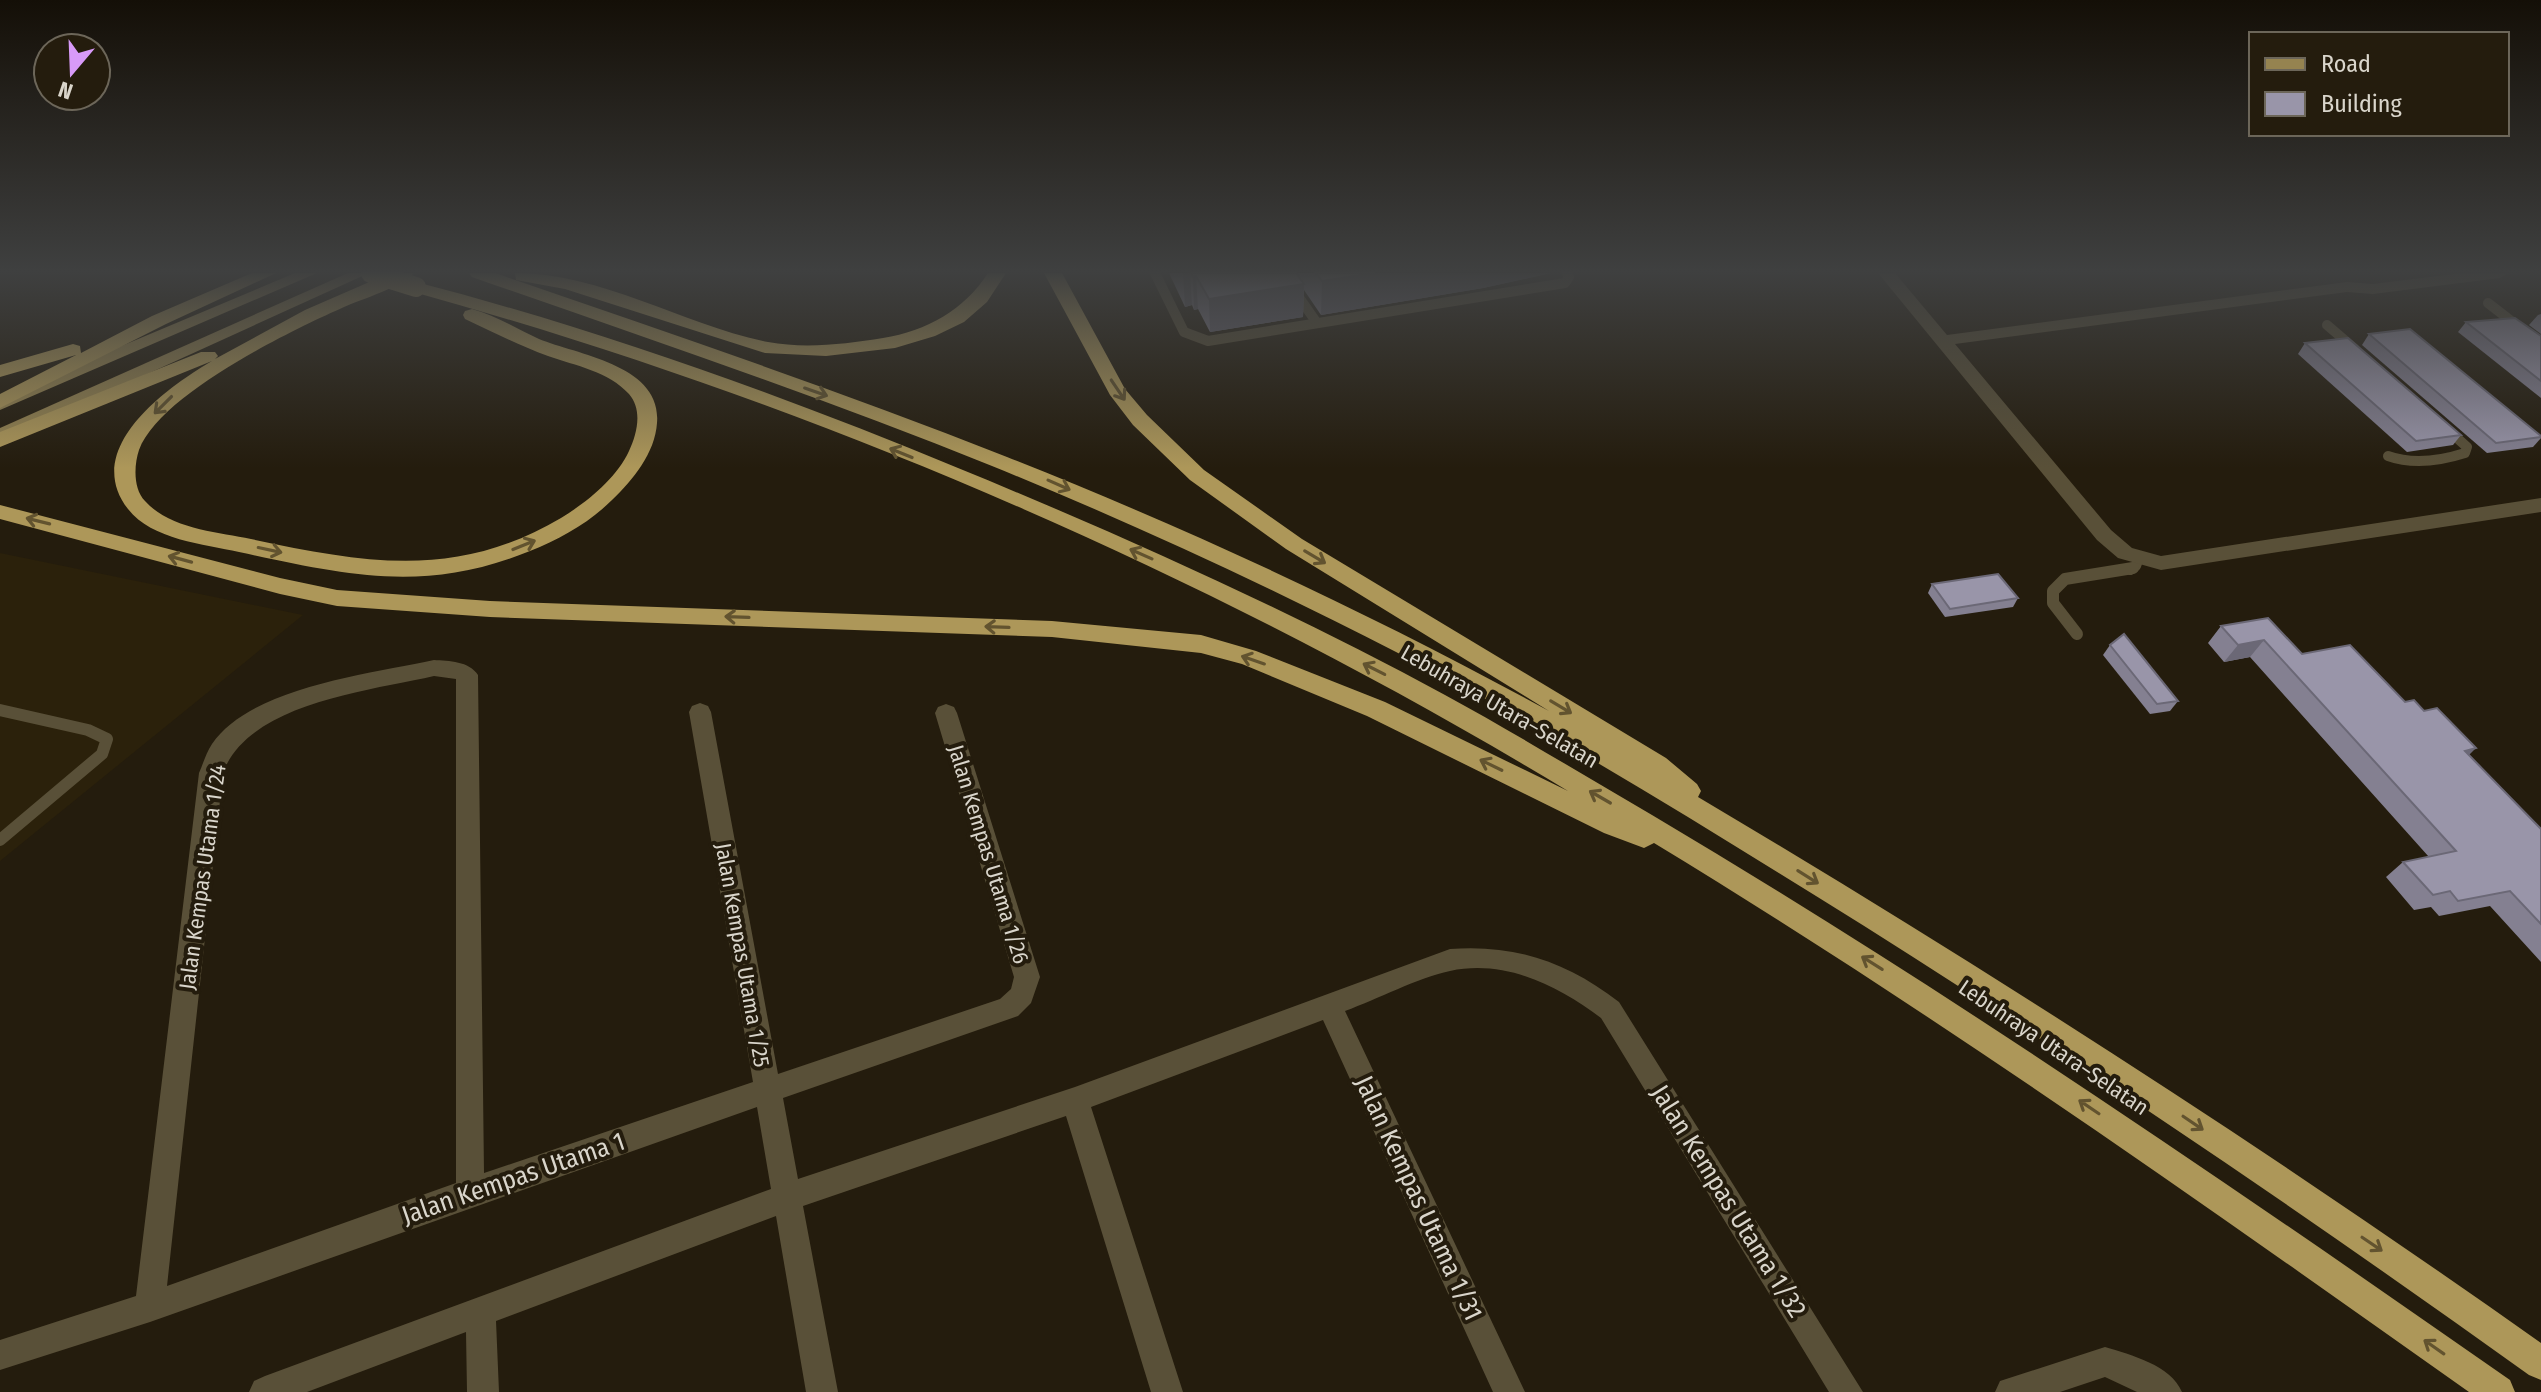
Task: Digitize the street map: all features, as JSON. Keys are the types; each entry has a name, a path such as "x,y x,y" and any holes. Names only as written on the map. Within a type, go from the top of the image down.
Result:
{"highway":[{"path":"0,371 50,359 109,338"},
{"path":"0,403 125,338"},
{"path":"0,438 251,338"},
{"path":"270,338 182,386 158,409 136,436 123,464 127,492 145,514 180,532 336,564 388,570 451,568 503,553 554,532 595,505 623,477 639,453 647,414 642,397 626,380 599,365 521,338"},
{"name":"Lebuhraya Utara–Selatan","path":"591,338 852,434 1043,510 1216,588 1433,699 1715,865 1931,1001 2154,1150 2498,1392"},
{"name":"Lebuhraya Utara–Selatan","path":"663,338 849,403 1025,470 1175,536 1376,632 1539,717 1742,836 2064,1036 2417,1275 2541,1363"},
{"path":"736,338 799,352 872,348 903,338"},
{"path":"1088,338 1117,391 1140,420 1197,475 1294,544 1657,765 1742,836"},
{"path":"0,512 280,586 337,598 490,609 1052,629 1201,644 1248,657 1363,703 1613,825 1715,865"}],"main road":[{"path":"0,403 155,338"},
{"path":"0,438 219,338"}],"street":[{"path":"1938,338 2104,535 2115,547 2139,558 2161,563 2541,505"},
{"path":"1940,341 1963,338"},
{"name":"Jalan Kempas Utama 1/24","path":"150,1307 211,773 219,753 231,737 273,709 434,668 453,669 467,675 470,1192"},
{"name":"Jalan Kempas Utama 1/25","path":"700,712 822,1392"},
{"name":"Jalan Kempas Utama 1/26","path":"946,713 1027,977 1022,995"},
{"name":"Jalan Kempas Utama 1/32","path":"1329,1005 1450,960 1485,956 1518,961 1587,991 1610,1010 1847,1392"},
{"name":"Jalan Kempas Utama 1","path":"0,1355 150,1307 470,1192 1009,1008 1022,995"},
{"path":"265,1392 787,1197 1075,1100 1329,1005"},
{"name":"Jalan Kempas Utama 1/31","path":"1329,1005 1509,1392"},
{"path":"1075,1100 1167,1392"},
{"path":"481,1313 483,1392"},
{"path":"2011,1392 2105,1362 2134,1372 2166,1392"}],"lane":[{"path":"1197,338 1208,341 1226,338"},
{"path":"2342,338 2362,355"},
{"path":"2388,456 2400,462 2411,462 2465,453 2467,447 2432,416"},
{"path":"2077,634 2053,603 2053,591 2065,579 2127,571 2136,566 2139,558"},
{"path":"0,710 88,730 107,739 102,754 0,840"}],"shaded area":[{"path":"0,553 303,615 0,861"}],"building":[{"path":"2348,338 2461,435 2416,441 2305,343"},
{"path":"2374,338 2421,338 2541,436 2496,443"},
{"path":"2486,338 2541,338 2541,381"},
{"path":"1998,574 2018,598 1950,609 1932,584"},
{"path":"2268,618 2302,654 2350,645 2405,702 2414,700 2424,711 2437,708 2476,748 2465,751 2541,829 2541,924 2510,891 2458,901 2450,891 2433,895 2403,862 2456,851 2264,640 2238,645 2221,626"},
{"path":"2124,634 2178,701 2157,704 2110,645"}]}
